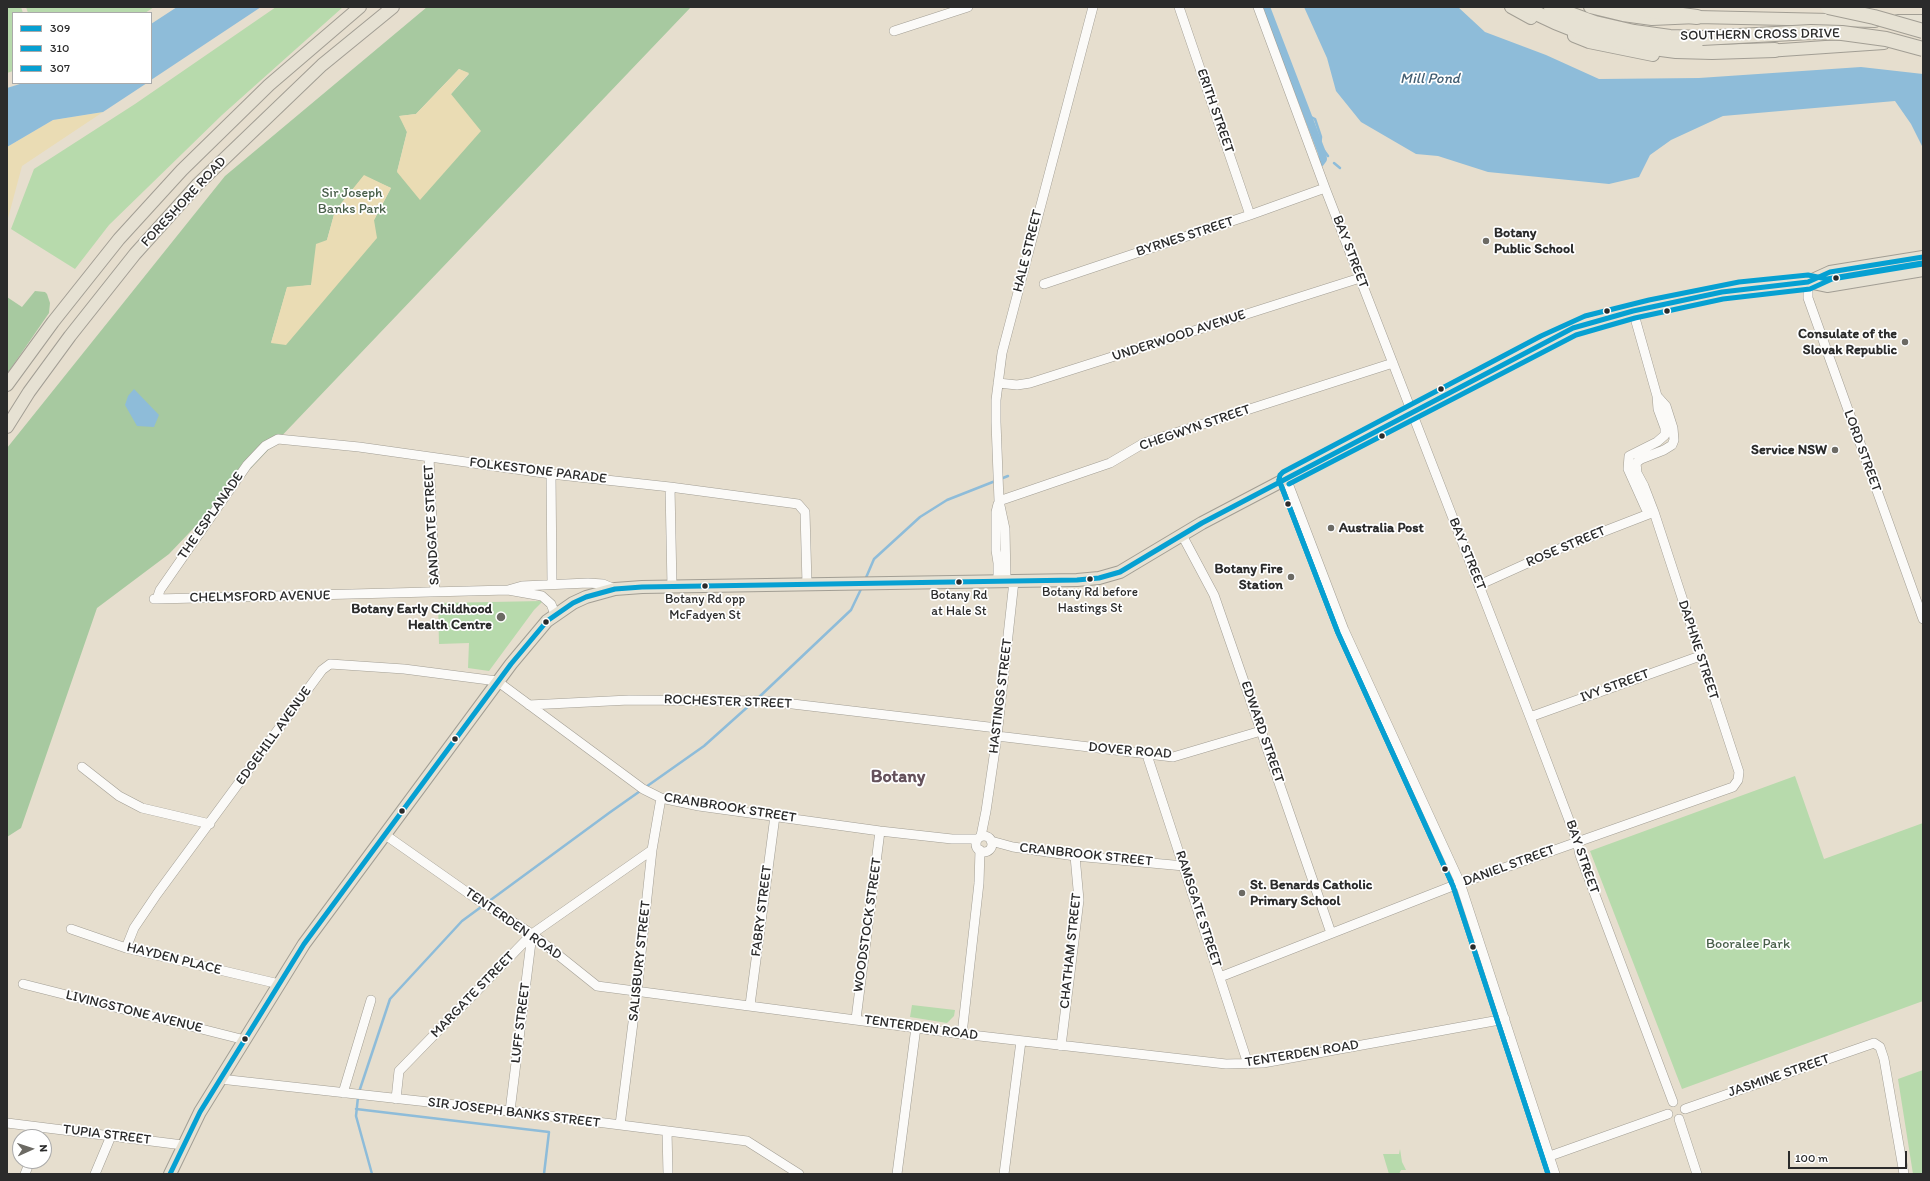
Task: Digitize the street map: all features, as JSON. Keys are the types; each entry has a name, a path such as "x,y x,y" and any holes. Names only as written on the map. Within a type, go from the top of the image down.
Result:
{"highway":[{"path":"1523,7 1585,34 1646,47 1676,51 1712,52 1775,50"},
{"name":"SOUTHERN CROSS DRIVE","path":"1551,7 1595,23 1634,32 1670,37 1702,38 1811,32 1842,33 1886,39 1923,49"},
{"path":"1623,7 1696,17"},
{"name":"SOUTHERN CROSS DRIVE","path":"1828,7 1874,17 1923,31"}],"main road":[{"name":"FORESHORE ROAD","path":"7,385 53,322 119,239 182,170 269,85 360,7"},
{"name":"FORESHORE ROAD","path":"7,427 29,392 79,325 135,254 198,184 316,70 394,7"},
{"path":"1510,7 1557,30 1589,42 1632,52 1671,57 1734,57 1775,50 1923,40"},
{"path":"1590,7 1623,15 1652,19 1696,17 1854,21 1923,21"},
{"path":"1808,282 1830,272 1923,258"},
{"path":"170,1174 183,1145 220,1079 304,944 384,834 531,638 556,614 586,597 615,589 672,586 1088,580 1110,576 1120,572 1182,535 1286,478 1573,328 1633,310 1740,289 1808,282 1827,286 1923,270"}],"street":[{"path":"894,31 968,7"},
{"name":"HALE STREET","path":"1006,581 1005,529 999,501 996,422 1002,384 1002,353 1093,7"},
{"name":"ERITH STREET","path":"1179,7 1250,215"},
{"name":"BAY STREET","path":"1258,7 1325,188 1394,363 1577,841 1580,855 1673,1102"},
{"name":"BYRNES STREET","path":"1044,284 1250,215 1325,188"},
{"name":"UNDERWOOD AVENUE","path":"1002,384 1020,385 1360,278"},
{"name":"LORD STREET","path":"1808,282 1807,296 1812,312 1923,619"},
{"name":"DAPHNE STREET","path":"1633,310 1657,396 1666,406 1673,428 1674,440 1672,445 1664,450 1640,459 1636,463 1637,472 1654,512 1739,772 1738,780 1734,787"},
{"name":"CHEGWYN STREET","path":"999,501 1110,463 1144,443 1394,363"},
{"name":"FOLKESTONE PARADE","path":"278,439 359,447 551,474 670,487 798,504 805,512 807,584"},
{"name":"THE ESPLANADE","path":"155,599 247,465 265,446 278,439"},
{"name":"SANDGATE STREET","path":"429,457 435,592"},
{"path":"551,474 552,584"},
{"path":"1286,478 1344,630 1460,883 1556,1174"},
{"path":"670,487 672,586"},
{"name":"ROSE STREET","path":"1479,585 1562,548 1654,512"},
{"name":"EDWARD STREET","path":"1182,535 1214,595 1331,932"},
{"name":"HASTINGS STREET","path":"962,1034 984,844 986,811 997,732 1006,581"},
{"name":"CHELMSFORD AVENUE","path":"508,590 522,586 552,584 603,584 615,589"},
{"name":"CHELMSFORD AVENUE","path":"155,599 508,590 542,596 551,604 556,614"},
{"name":"IVY STREET","path":"1530,717 1700,656"},
{"name":"EDGEHILL AVENUE","path":"126,948 134,928 322,670 330,664 404,669 498,681"},
{"name":"CRANBROOK STREET","path":"498,681 643,789 661,798 699,806 880,831 952,839 1075,856 1184,866"},
{"name":"ROCHESTER STREET","path":"529,705 629,700 767,701 997,732"},
{"name":"DOVER ROAD","path":"997,732 1147,755 1173,757 1261,731"},
{"name":"RAMSGATE STREET","path":"1147,755 1248,1064"},
{"path":"82,767 119,796 142,808 210,824"},
{"name":"DANIEL STREET","path":"1220,976 1460,883 1734,787"},
{"name":"SALISBURY STREET","path":"620,1125 637,991 652,850 661,798"},
{"name":"FABRY STREET","path":"750,1005 774,816"},
{"name":"WOODSTOCK STREET","path":"856,1019 880,831"},
{"name":"TENTERDEN ROAD","path":"384,834 478,900 532,934 597,986 962,1034 1226,1064 1248,1064 1271,1061 1505,1019"},
{"name":"MARGATE STREET","path":"396,1099 399,1071 532,934 652,850"},
{"name":"CHATHAM STREET","path":"1061,1046 1079,900 1075,856"},
{"name":"HAYDEN PLACE","path":"71,930 126,948 278,984"},
{"name":"LUFF STREET","path":"510,1111 532,934"},
{"name":"LIVINGSTONE AVENUE","path":"23,984 245,1040"},
{"path":"343,1093 371,1000"},
{"path":"897,1174 916,1027"},
{"path":"1004,1174 1021,1041"},
{"name":"JASMINE STREET","path":"1685,1109 1874,1043 1880,1047 1884,1059 1904,1174"},
{"name":"SIR JOSEPH BANKS STREET","path":"220,1079 510,1111 747,1142 799,1174"},
{"path":"1673,1102 1682,1103 1685,1109 1684,1115 1679,1119 1673,1118 1668,1114 1668,1107 1673,1102"},
{"path":"1550,1156 1668,1114"},
{"path":"1679,1119 1697,1174"},
{"name":"TUPIA STREET","path":"7,1123 183,1145"},
{"path":"667,1131 668,1174"},
{"path":"95,1174 111,1136"}],"green space":[{"path":"7,7 21,7 23,12 12,12 12,71 7,73"},
{"path":"26,7 154,7 146,12 28,12"},
{"path":"276,7 343,7 222,115 109,225 75,269 11,229 34,169 135,104"},
{"name":"Sir Joseph Banks Park","path":"427,7 691,7 169,554 97,608 21,828 7,837 7,448 225,176","holes":["459,69 469,74 451,94 397,172 407,132 400,116 416,114","364,176 391,188 374,220 271,343 287,288 311,285 327,240 335,211"]},
{"path":"35,291 45,292 47,294 50,303 49,313 7,374 7,297 22,307"},
{"path":"543,601 534,610 489,671 468,668 469,643 439,644 438,603"},
{"name":"Booralee Park","path":"1795,776 1824,859 1923,823 1923,1001 1682,1089 1590,851"},
{"path":"912,1005 955,1010 954,1016 947,1023 910,1017"},
{"path":"1923,1070 1923,1174 1913,1174 1898,1079"},
{"path":"1400,1149 1402,1162 1406,1170 1401,1170 1399,1174 1389,1174 1383,1154 1399,1154"}],"sand":[{"path":"459,69 469,73 451,94 481,131 420,200 397,172 407,132 399,116 416,114"},
{"path":"103,112 22,166 7,222 7,147 53,120"},
{"path":"364,175 391,188 374,220 377,238 286,345 271,343 287,287 311,285 316,244 327,240 335,211"}],"water":[{"path":"177,7 261,7 152,79 152,23"},
{"name":"Mill Pond","path":"1304,7 1458,7 1485,32 1546,55 1599,79 1699,78 1861,67 1923,74 1923,148 1911,124 1895,101 1723,116 1671,140 1650,155 1639,177 1609,184 1488,172 1438,156 1416,154 1361,122 1336,91 1327,58"},
{"path":"20,84 145,84 103,112 53,120 7,147 7,88"},
{"path":"134,389 159,415 154,427 137,426 125,405 128,396"}],"waterway":[{"path":"1266,7 1322,153 1323,159 1320,163"},
{"path":"1307,115 1315,119 1321,137 1320,145 1328,156"},
{"path":"1322,153 1325,160"},
{"path":"1334,163 1340,168"},
{"path":"865,580 874,559 920,517 947,500 1008,476"},
{"path":"757,699 851,610 862,587"},
{"path":"359,1092 390,999 462,921 609,813 704,746 752,703"},
{"path":"358,1097 356,1116 372,1174"},
{"path":"356,1109 549,1132 544,1174"}],"transit line":[{"name":"309","path":"170,1174 200,1112 304,944 511,664 547,621 573,603 586,597 615,589 642,587 1077,580 1099,578 1120,572 1202,523 1573,328 1633,311 1722,292 1808,282 1830,272 1923,257"},
{"name":"307","path":"1548,1174 1453,886 1338,633 1279,480 1280,475 1283,472 1541,336 1585,316 1649,300 1739,282 1808,275 1827,279 1922,263"},
{"name":"310","path":"1289,484 1576,335 1635,318 1723,299 1810,289 1832,279 1923,264"},
{"name":"310","path":"1279,480 1338,633 1453,886 1548,1174"}],"place":[{"name":"Botany Public School","path":"1486,241"},
{"name":"Consulate of the Slovak Republic","path":"1905,342"},
{"name":"Service NSW","path":"1835,450"},
{"name":"Australia Post","path":"1331,528"},
{"name":"Botany Fire Station","path":"1291,577"},
{"name":"Botany Rd before Hastings St","path":"1090,579"},
{"name":"Botany Rd at Hale St","path":"959,582"},
{"name":"Botany Rd opp McFadyen St","path":"705,586"},
{"name":"Botany Early Childhood Health Centre","path":"501,617"},
{"name":"St. Benards Catholic Primary School","path":"1242,893"}],"district":[{"name":"Botany","path":"898,777"}]}
